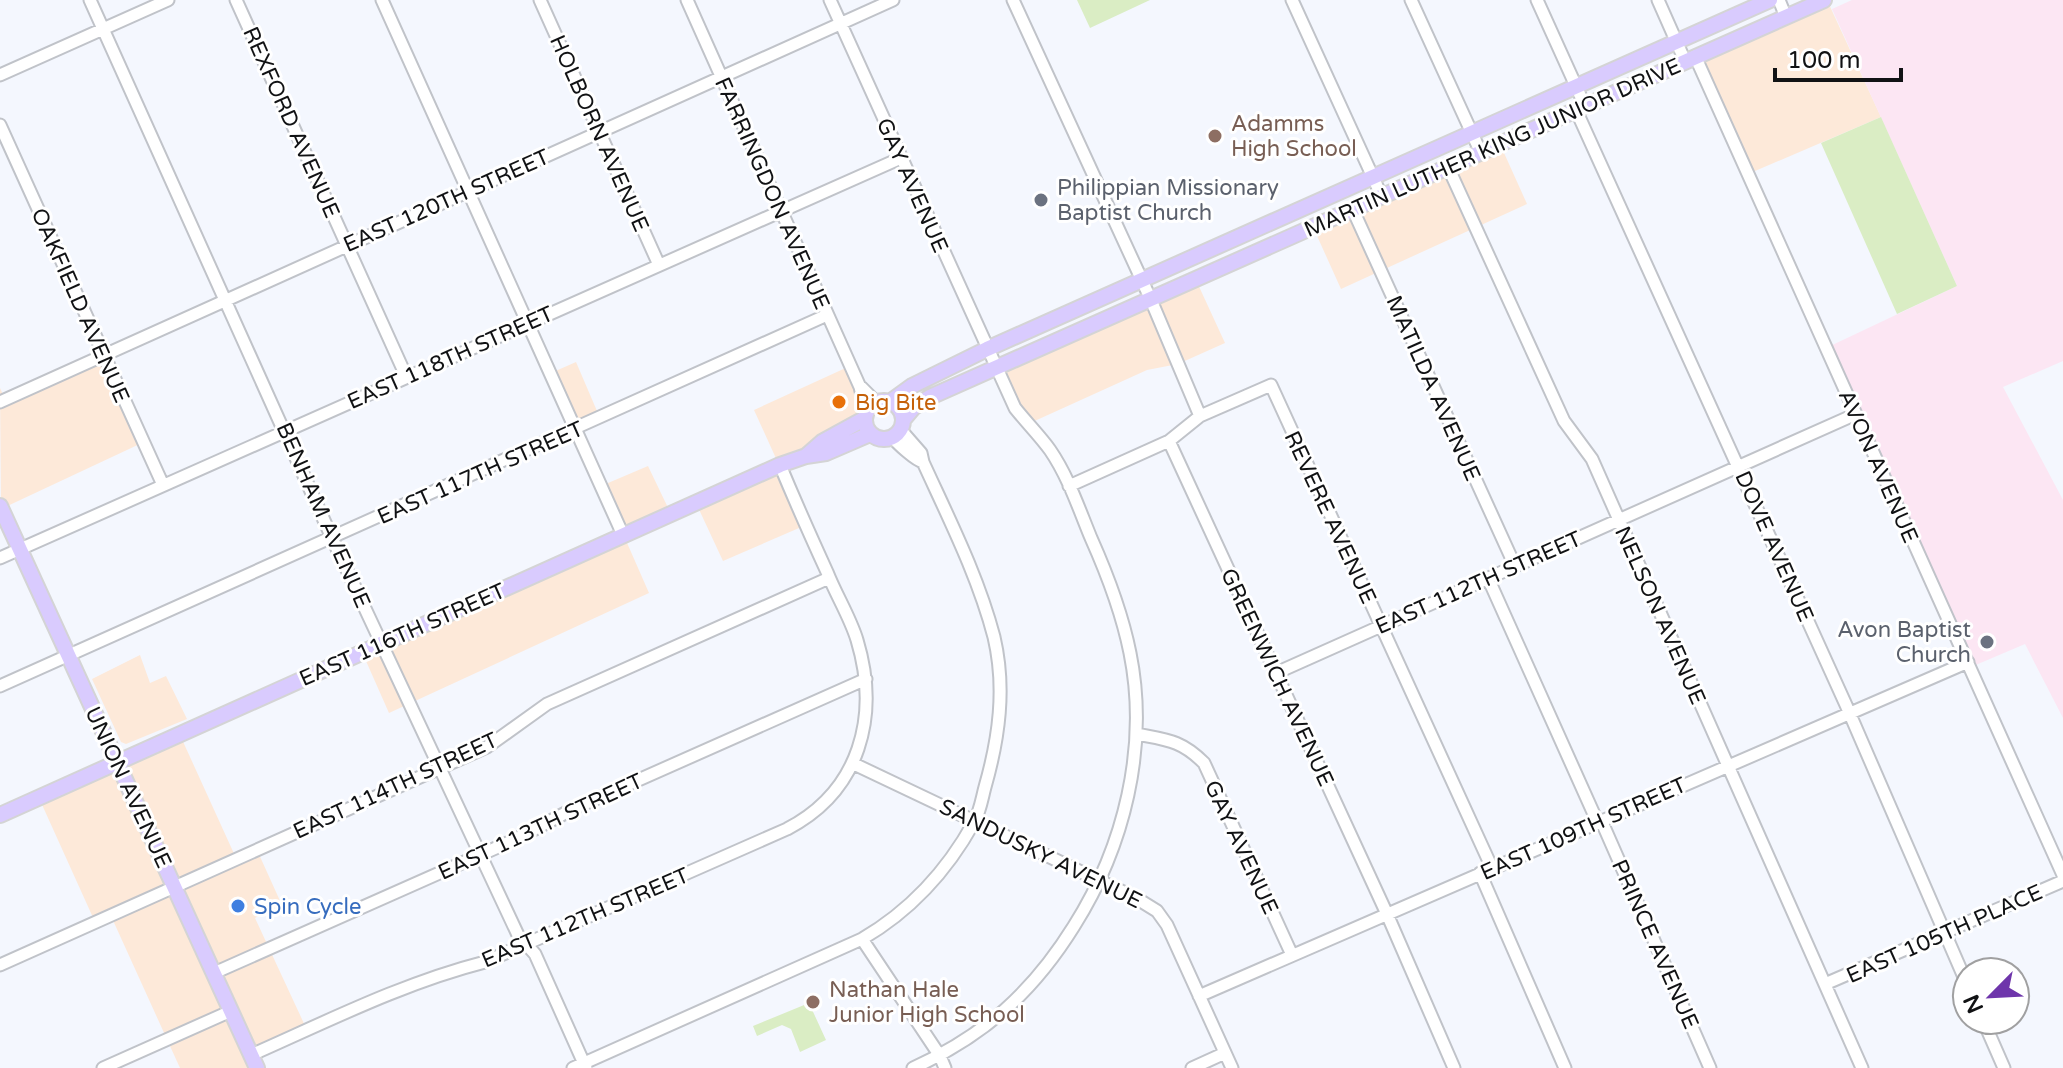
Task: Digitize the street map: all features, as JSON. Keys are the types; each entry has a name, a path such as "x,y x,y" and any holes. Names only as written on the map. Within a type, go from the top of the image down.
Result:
{"main road":[{"name":"MARTIN LUTHER KING JUNIOR DRIVE","path":"874,409 912,386 987,349 1770,0"},
{"name":"MARTIN LUTHER KING JUNIOR DRIVE","path":"898,429 914,407 930,397 1824,0"},
{"path":"874,409 900,411 898,429 880,439 870,434 874,409"},
{"name":"EAST 116TH STREET","path":"806,456 822,442 874,409"},
{"name":"EAST 116TH STREET","path":"0,815 780,465 826,453 870,434"},
{"name":"UNION AVENUE","path":"0,506 254,1062"}],"street":[{"name":"BENHAM AVENUE","path":"90,0 332,538 518,935 535,954 581,1066"},
{"path":"0,75 168,0"},
{"name":"REXFORD AVENUE","path":"236,0 406,376"},
{"path":"382,0 623,535"},
{"name":"HOLBORN AVENUE","path":"540,0 659,265"},
{"name":"FARRINGDON AVENUE","path":"687,0 827,315 860,387 874,409"},
{"name":"GAY AVENUE","path":"830,0 1015,408 1051,451 1069,486 1120,611 1131,656 1136,734 1129,790 1122,821 1101,881 1047,969 1016,1001 940,1056 913,1068"},
{"name":"EAST 120TH STREET","path":"0,402 893,0"},
{"path":"1013,0 1151,300 1200,416 1169,441 1069,486"},
{"path":"1292,0 1382,197"},
{"path":"1411,0 1481,153"},
{"name":"DOVE AVENUE","path":"1537,0 1576,86 1580,108 1850,713 1955,956"},
{"name":"AVON AVENUE","path":"1658,0 1677,41 1690,58 1856,414 2063,878"},
{"path":"1779,0 1786,17"},
{"name":"OAKFIELD AVENUE","path":"0,125 163,485"},
{"name":"EAST 118TH STREET","path":"0,558 901,158"},
{"name":"NELSON AVENUE","path":"1448,167 1564,421 1592,459 1862,1068"},
{"name":"MATILDA AVENUE","path":"1353,210 1515,566"},
{"name":"EAST 117TH STREET","path":"0,686 827,315"},
{"name":"REVERE AVENUE","path":"1200,416 1271,385 1492,868"},
{"name":"EAST 112TH STREET","path":"1276,673 1856,414"},
{"path":"581,1066 862,939 890,923 914,903 942,871 975,820 995,749 1001,706 995,640 980,587 923,462 915,459 898,429"},
{"name":"GREENWICH AVENUE","path":"1169,441 1387,914 1454,1068"},
{"path":"780,465 856,638 866,679 868,705 854,764"},
{"name":"EAST 114TH STREET","path":"0,965 487,747 547,704 829,578"},
{"name":"PRINCE AVENUE","path":"1488,578 1710,1068"},
{"name":"EAST 109TH STREET","path":"1199,996 1968,662"},
{"name":"EAST 113TH STREET","path":"214,973 481,854 587,802 866,679"},
{"name":"GAY AVENUE","path":"1136,734 1168,740 1189,749 1204,763 1292,955"},
{"name":"EAST 112TH STREET","path":"254,1062 408,985 485,962 804,820 826,801 854,764"},
{"name":"SANDUSKY AVENUE","path":"854,764 1101,881 1157,911 1167,925 1232,1068"},
{"path":"1480,873 1565,1068"},
{"name":"EAST 105TH PLACE","path":"1825,984 2063,878"},
{"path":"862,939 945,1068"},
{"path":"103,1068 231,1011"},
{"path":"1990,1036 2004,1068"},
{"path":"1192,1068 1225,1053"}],"shaded area":[{"path":"1827,0 1881,117 1748,174 1695,56"},
{"path":"1852,0 2063,0 2063,361 2003,387 2063,500 2063,718 2025,644 1971,667 1826,348 1957,286 1832,9"},
{"path":"1500,144 1527,204 1341,289 1313,227"},
{"path":"1196,280 1225,343 1178,364 1147,370 1028,424 997,369"},
{"path":"102,355 144,442 1,509 0,388 5,399"},
{"path":"576,362 600,418 576,430 551,373"},
{"path":"850,366 866,412 780,466 806,525 723,561 696,503 779,465 754,410"},
{"path":"648,466 671,514 624,536 649,593 389,713 362,652 623,536 601,486"},
{"path":"140,655 150,683 166,676 187,719 126,744 121,742 92,679"},
{"path":"180,735 236,858 257,850 281,903 255,918 307,1030 252,1055 257,1068 180,1068 111,916 95,922 39,798"}],"green space":[{"path":"1077,0 1150,0 1090,28"},
{"path":"1881,117 1957,286 1897,314 1821,143"},
{"path":"809,1003 826,1040 800,1052 791,1029 782,1025 757,1036 753,1026"}],"place":[{"name":"Adamms High School","path":"1215,136"},
{"name":"Philippian Missionary Baptist Church","path":"1041,200"},
{"name":"Big Bite","path":"839,402"},
{"name":"Avon Baptist Church","path":"1987,642"},
{"name":"Spin Cycle","path":"238,906"},
{"name":"Nathan Hale Junior High School","path":"813,1002"}]}
